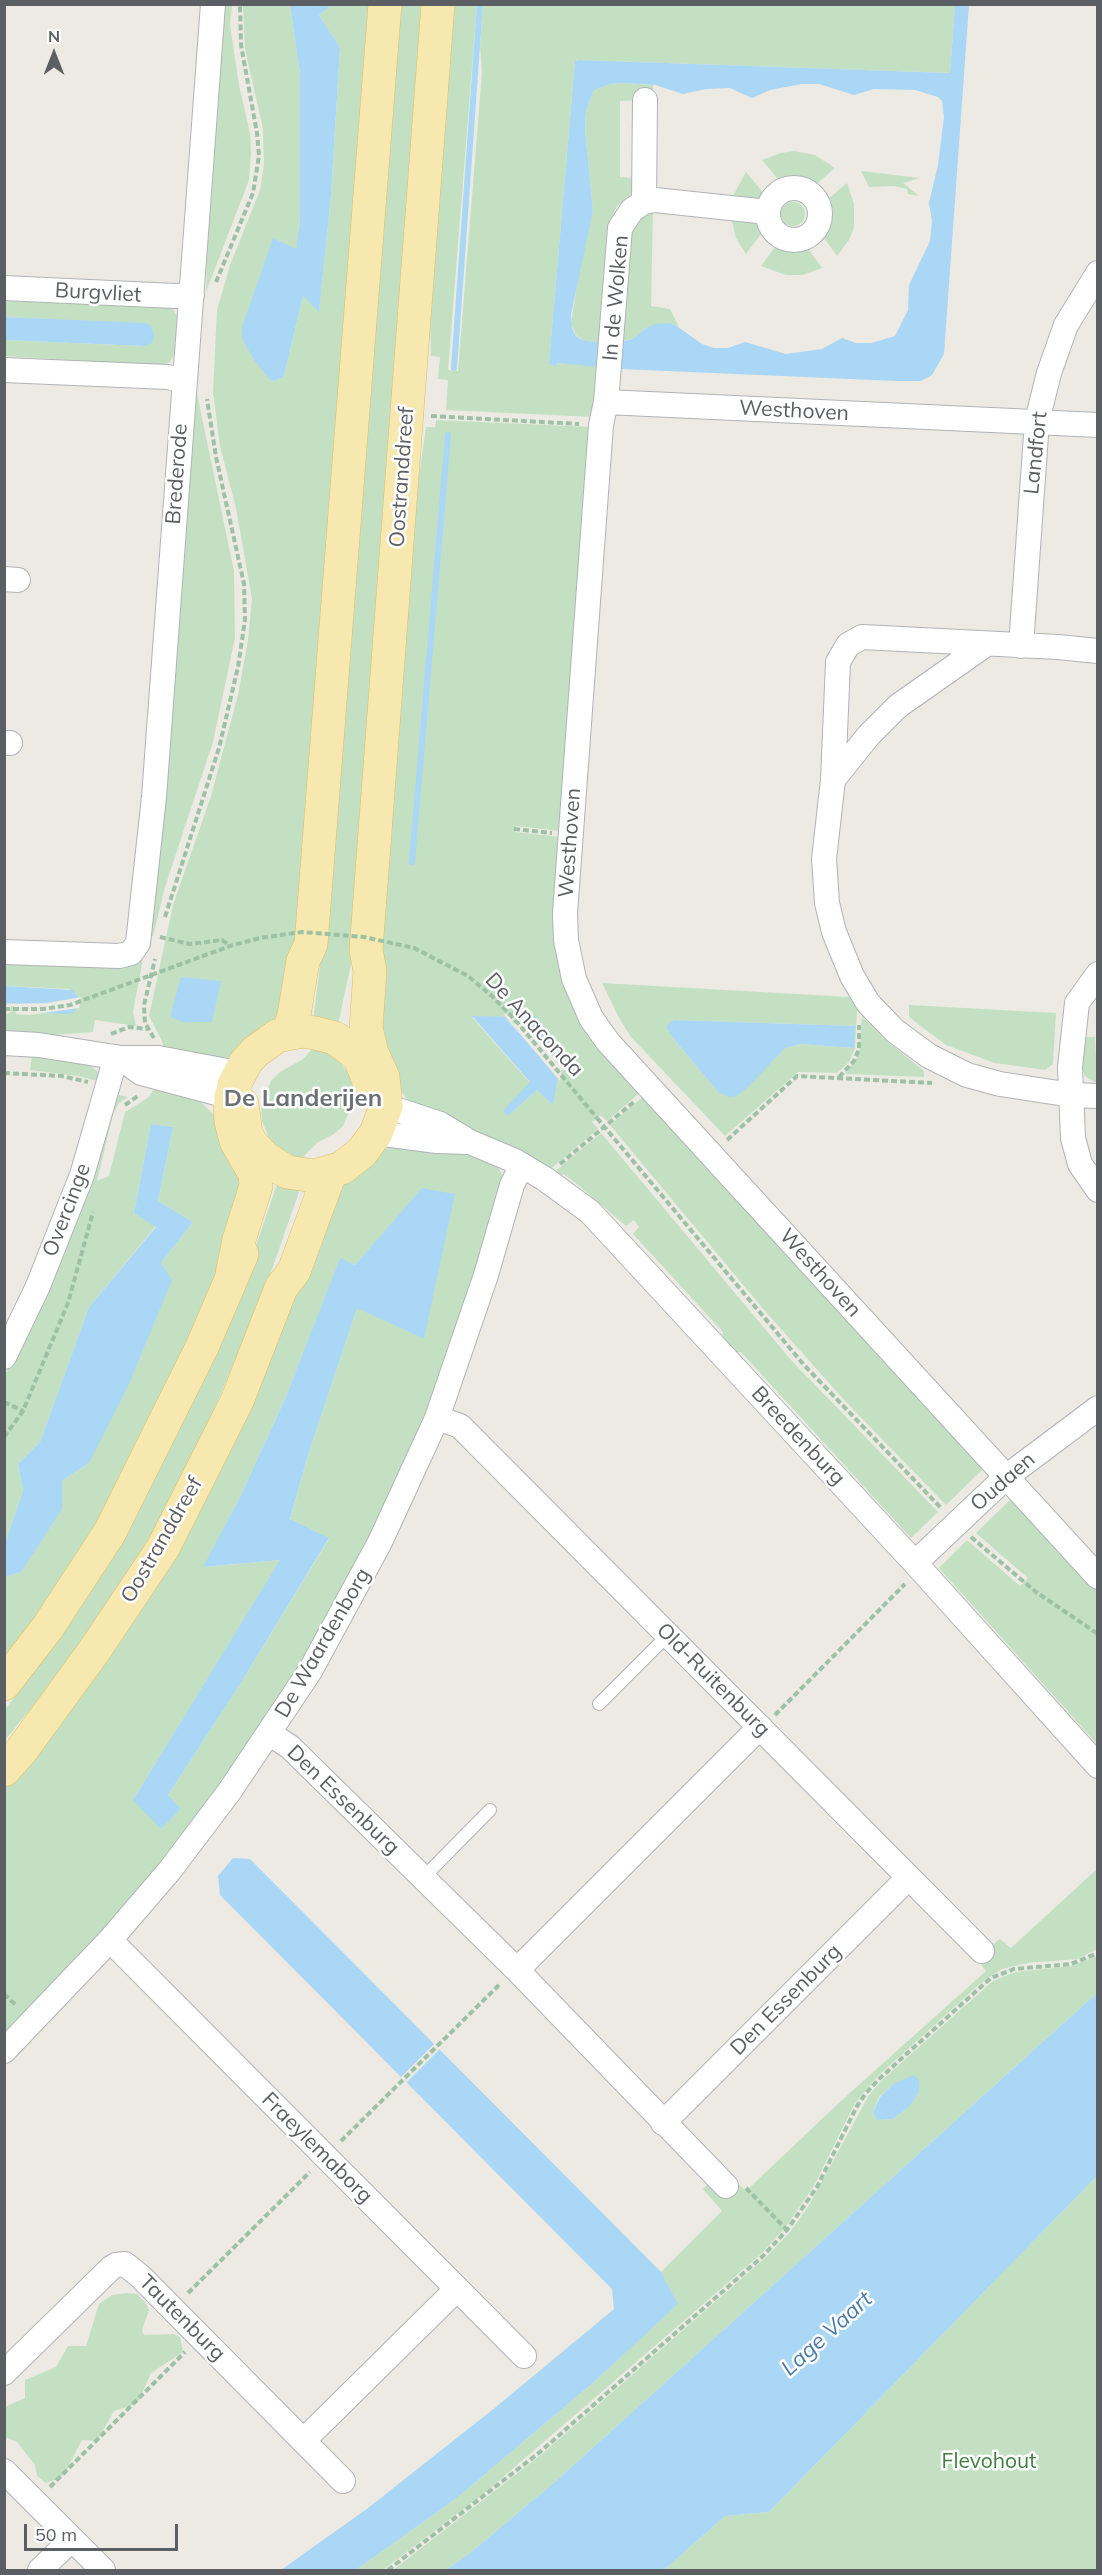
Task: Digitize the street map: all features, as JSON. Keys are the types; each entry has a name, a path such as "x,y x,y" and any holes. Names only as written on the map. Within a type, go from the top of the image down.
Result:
{"main road":[{"path":"295,1032 306,1023 315,961 311,944 385,4"},
{"name":"Oostranddreef","path":"358,1042 359,964 366,950 438,4"},
{"path":"295,1032 328,1035 358,1042 359,1056 366,1068 377,1113"},
{"path":"4,1684 48,1627 110,1532 202,1347 232,1274 249,1241 269,1188 265,1170 232,1131 237,1091 264,1064 295,1042 295,1032"},
{"name":"Oostranddreef","path":"4,1770 21,1751 94,1651 163,1548 237,1401 280,1288 281,1268 307,1191 322,1174 320,1162 338,1150 357,1132 367,1112 377,1113"},
{"path":"265,1170 322,1174"}],"street":[{"name":"Brederode","path":"153,944 154,797 195,385 202,292 213,4"},
{"path":"645,100 644,202 655,200 768,212"},
{"name":"In de Wolken","path":"604,414 620,228 632,210 644,202"},
{"name":"Landfort","path":"1021,646 1037,421 1049,373 1066,326 1098,273"},
{"name":"Burgvliet","path":"4,288 175,296 202,292"},
{"path":"4,370 168,376 195,385"},
{"name":"Westhoven","path":"1098,424 604,414 565,902 566,940 577,986 598,1028 613,1048 1098,1577"},
{"path":"1098,651 862,637 848,645 838,662 833,780 824,859 827,903 834,932 852,976 868,1003 895,1031 929,1056 967,1075 1000,1084 1072,1095 1098,1096"},
{"path":"833,780 869,735 898,706 985,645"},
{"path":"4,952 119,956 153,944"},
{"path":"1098,974 1077,1003 1070,1067 1073,1138 1080,1164 1098,1190"},
{"path":"4,1043 39,1045 118,1058 141,1073 237,1091"},
{"name":"Overcinge","path":"4,1357 38,1286 82,1175 118,1058"},
{"name":"Breedenburg","path":"377,1113 440,1124 470,1142 522,1165 575,1200 613,1235 912,1572 1098,1766"},
{"name":"De Waardenborg","path":"4,2051 110,1940 205,1826 270,1734 310,1671 365,1571 436,1418 486,1275 512,1185 522,1165"},
{"name":"Oudaen","path":"912,1572 1006,1477 1098,1407"},
{"name":"Old-Ruitenburg","path":"436,1418 460,1426 668,1635 764,1724 908,1878 982,1952"},
{"path":"517,1970 764,1724"},
{"name":"Den Essenburg","path":"270,1734 290,1747 517,1970 663,2122 734,2186"},
{"name":"Den Essenburg","path":"663,2122 908,1878"},
{"name":"Fraeylemaborg","path":"110,1940 524,2356"},
{"name":"Tautenburg","path":"4,2373 111,2268 125,2264 141,2277 343,2481"},
{"path":"304,2440 457,2289"},
{"path":"4,2471 103,2571"},
{"path":"40,2571 72,2539"}],"lane":[{"path":"599,1704 668,1635"},
{"path":"423,1878 490,1810"}],"path":[{"path":"202,292 253,193 259,156 241,45 240,4"},
{"path":"164,919 219,748 238,667 244,620 244,584 216,457 195,385"},
{"path":"429,416 604,414"},
{"path":"514,829 570,835"},
{"path":"144,1005 153,944 162,928"},
{"name":"De Anaconda","path":"4,1009 43,1009 70,1005 230,946 280,934 334,933 414,948 439,959 468,976 493,997 524,1030 804,1365 946,1513"},
{"path":"153,944 190,944 222,940 230,946"},
{"path":"838,1077 854,1061 859,1049 860,1012 868,1003"},
{"path":"111,1034 129,1027 148,1029"},
{"path":"4,1073 62,1076 108,1086 138,1096 122,1107"},
{"path":"722,1144 797,1076 943,1084 967,1075"},
{"path":"557,1167 634,1102"},
{"path":"4,1437 23,1411 68,1303 93,1211"},
{"path":"4,1402 23,1411"},
{"path":"965,1532 1023,1580 1098,1634"},
{"path":"764,1724 912,1572"},
{"path":"388,2571 540,2452 755,2263 787,2230 817,2187 857,2106 866,2093 991,1978 1003,1972 1028,1966 1079,1962 1098,1953"},
{"path":"341,2142 506,1978 517,1970"},
{"path":"188,2294 311,2171"},
{"path":"734,2186 787,2230"},
{"path":"47,2489 185,2351"}],"green space":[{"path":"223,5 232,5 230,25 239,85 250,133 251,154 249,180 206,292 209,193"},
{"path":"243,5 290,5 300,74 300,221 296,250 273,238 275,381 284,376 303,296 319,311 331,195 340,49 319,15 331,5 373,5 296,949 283,1014 233,1056 225,1059 164,1050 162,1041 149,1016 173,905 211,796 238,695 248,640 252,599 236,508 220,446 213,392 217,310 230,265 260,190 264,164 263,129 245,49"},
{"path":"401,5 421,5 354,950 338,1025 314,1017 314,1014 322,949"},
{"path":"449,5 477,5 448,370 458,371 482,72 480,47 483,5 955,5 950,73 575,61 549,363 556,366 557,363 597,366 593,417 446,410 448,380 438,379 440,357 431,356 429,275"},
{"path":"610,84 653,85 653,100 620,101 620,177 634,178 633,193 617,206 609,224 599,342 595,342 582,340 576,335 571,324 581,260 593,211 585,130 586,110 594,90"},
{"path":"794,151 815,155 835,168 811,189 800,183 782,184 762,160"},
{"path":"861,171 920,178 903,183 919,196 908,194 907,189 895,186 869,187"},
{"path":"746,172 766,196 764,200 733,196"},
{"path":"847,183 854,204 854,227 849,240 837,256 819,231 824,219 822,204"},
{"path":"793,202 798,203 804,209 804,219 798,225 793,226 788,225 782,219 781,214 782,209 788,203"},
{"path":"653,209 651,306 670,309 679,327 675,325 646,328 633,339 619,341 632,224"},
{"path":"731,217 762,221 765,229 746,254 736,238"},
{"path":"779,242 787,245 804,243 822,268 802,275 786,275 761,266"},
{"path":"5,301 172,307 178,318 175,353 170,362 162,366 5,356 5,340 144,346 148,324 5,317"},
{"path":"196,389 234,571 235,638 213,742 165,887 153,936 146,937"},
{"path":"436,420 591,427 561,831 516,826 515,832 561,837 559,953 642,1091 607,1121 600,1115 592,1122 598,1129 548,1171 427,1114 407,1099 397,1085 377,1028 407,560 426,427 435,427","holes":["472,1017 512,1017 508,1021 514,1028 524,1020 534,1017 553,1104 537,1090 508,1116 530,1083"]},
{"path":"5,959 143,959 133,1012 136,1026 95,1020 93,1032 40,1036 5,1034 5,1011 8,1003 18,1004 17,1011 71,989 5,986"},
{"path":"602,983 849,997 857,1009 855,1049 849,1062 837,1073 798,1072 725,1136 631,1037","holes":["674,1020 855,1026 853,1048 801,1044 785,1048 768,1064 718,1092 673,1038 667,1026"]},
{"path":"909,1005 1056,1013 1053,1064 1045,1070 995,1063 946,1045 909,1017"},
{"path":"862,1016 883,1038 924,1071 924,1077 845,1074 859,1055"},
{"path":"1083,1037 1095,1037 1097,1083 1086,1077 1080,1067"},
{"path":"313,1048 327,1052 341,1063 349,1074 354,1101 343,1126 299,1158 289,1155 274,1145 262,1121 261,1105 271,1081 280,1072 303,1059"},
{"path":"32,1055 65,1058 91,1066 98,1072 101,1082 78,1076 30,1070"},
{"path":"156,1085 197,1098 213,1114 241,1183 214,1279 171,1390 93,1539 5,1665 5,1577 21,1572 62,1481 89,1463 161,1263 193,1222 158,1201 173,1127 151,1124 134,1213 156,1226 89,1307 40,1442 18,1464 23,1491 5,1543 5,1375 47,1284 114,1094 128,1097 119,1103 113,1114 97,1181 109,1176 125,1112 149,1097"},
{"path":"645,1095 985,1467 946,1505 845,1401 764,1310 610,1125"},
{"path":"601,1133 791,1360 938,1512 911,1538 741,1352 731,1352 721,1341 723,1332 633,1234 639,1227 634,1220 626,1226 563,1174 558,1180 552,1174"},
{"path":"395,1146 435,1147 482,1159 497,1166 504,1178 462,1314 432,1401 402,1476 306,1660 161,1869 5,2038 5,1788 62,1716 322,1204 379,1151","holes":["422,1189 424,1339 357,1307 309,1452 290,1520 329,1539 242,1681 168,1795 133,1800 281,1560 204,1567 238,1501 285,1399 340,1259 355,1265"]},
{"path":"277,1184 298,1188 299,1192 264,1292 187,1473 136,1561 54,1680 5,1740 4,1711 58,1640 123,1541 180,1429 234,1310"},
{"path":"1012,1498 1097,1590 1097,1744 939,1568 967,1540 1020,1586 1028,1578 976,1533"},
{"path":"1097,1869 1097,1949 1078,1959 1028,1963 1002,1969 981,1983 878,2076 864,2092 854,2105 814,2186 785,2228 761,2254 487,2491 383,2570 356,2570 458,2497 594,2382 677,2304 661,2272 722,2211 703,2189 709,2183 733,2179 746,2191 842,2100 986,1971 976,1958 1000,1939 1011,1948"},
{"path":"1097,1956 1097,1993 556,2481 469,2554 446,2570 393,2570 542,2454 765,2258 790,2232 809,2205 869,2095 882,2080 985,1988 993,1981 1015,1972 1071,1966","holes":["893,2084 908,2108 893,2119 877,2120 873,2112 879,2097"]},
{"name":"Flevohout","path":"1097,2176 1097,2570 664,2570 725,2516 769,2512"},
{"path":"137,2294 149,2310 142,2330 144,2335 173,2334 180,2337 183,2352 151,2373 139,2400 133,2405 114,2411 97,2441 82,2440 66,2471 60,2478 46,2483 37,2476 35,2465 17,2442 5,2437 5,2407 25,2398 25,2380 56,2367 68,2346 86,2346 99,2304 112,2295"}],"water":[{"path":"290,5 331,5 319,15 340,48 331,195 319,312 303,296 284,376 275,381 270,380 254,360 242,338 242,327 273,238 296,249 300,221 300,74"},
{"path":"955,5 969,5 944,354 932,375 921,381 896,381 621,369 557,363 556,367 549,363 575,61 950,73","holes":["610,84 655,85 683,94 706,89 730,88 752,98 770,90 802,84 819,84 854,95 874,89 915,90 938,97 942,101 944,117 938,165 929,203 932,221 930,241 909,285 908,310 895,336 871,343 856,343 842,338 822,349 786,354 745,342 728,348 714,348 702,344 675,325 668,323 656,324 646,328 633,339 623,341 595,342 582,340 576,336 572,328 571,315 593,211 585,130 586,110 594,90"]},
{"path":"5,317 144,323 151,325 154,335 152,343 144,346 5,340"},
{"path":"181,977 221,981 212,1022 183,1022 170,1017"},
{"path":"5,986 73,990 78,997 76,1010 70,1014 17,1012 17,1004 9,1003 8,1011 5,1011"},
{"path":"472,1016 513,1017 508,1021 514,1028 524,1020 522,1017 536,1016 560,1045 562,1051 553,1105 537,1090 508,1116 503,1111 530,1082"},
{"path":"674,1020 855,1026 854,1048 801,1044 785,1048 750,1085 737,1096 729,1097 718,1092 673,1038 666,1026"},
{"path":"151,1124 173,1127 158,1201 193,1222 161,1263 172,1280 129,1384 89,1463 62,1481 62,1509 21,1572 5,1577 5,1543 23,1491 18,1464 40,1442 89,1307 156,1227 134,1213"},
{"path":"422,1188 455,1194 424,1339 357,1308 309,1452 290,1519 329,1538 242,1681 168,1795 181,1809 161,1829 133,1800 280,1560 203,1567 238,1501 285,1399 340,1258 355,1265"},
{"path":"233,1858 250,1859 661,2272 678,2304 594,2382 458,2497 356,2570 281,2570 368,2508 496,2407 614,2309 612,2289 220,1895 218,1876"},
{"name":"Lage Vaart","path":"1097,1993 1097,2176 769,2512 725,2516 664,2570 446,2570 469,2554 556,2481"},
{"path":"914,2075 919,2080 919,2092 908,2108 893,2119 877,2120 873,2112 880,2097 893,2084"}],"pier":[{"path":"81,997 79,1008 29,1015 16,1014 14,1006 11,1006 10,1013 4,1014 5,1004 47,1003"},
{"path":"503,1014 514,1015 512,1022 514,1024 520,1019 519,1017 526,1025 562,1068 560,1081"},
{"path":"436,2042 442,2047 404,2085 399,2079"}],"waterway":[{"path":"454,368 480,4"},
{"path":"412,862 448,435"}],"district":[{"name":"De Landerijen","path":"303,1099"}]}
